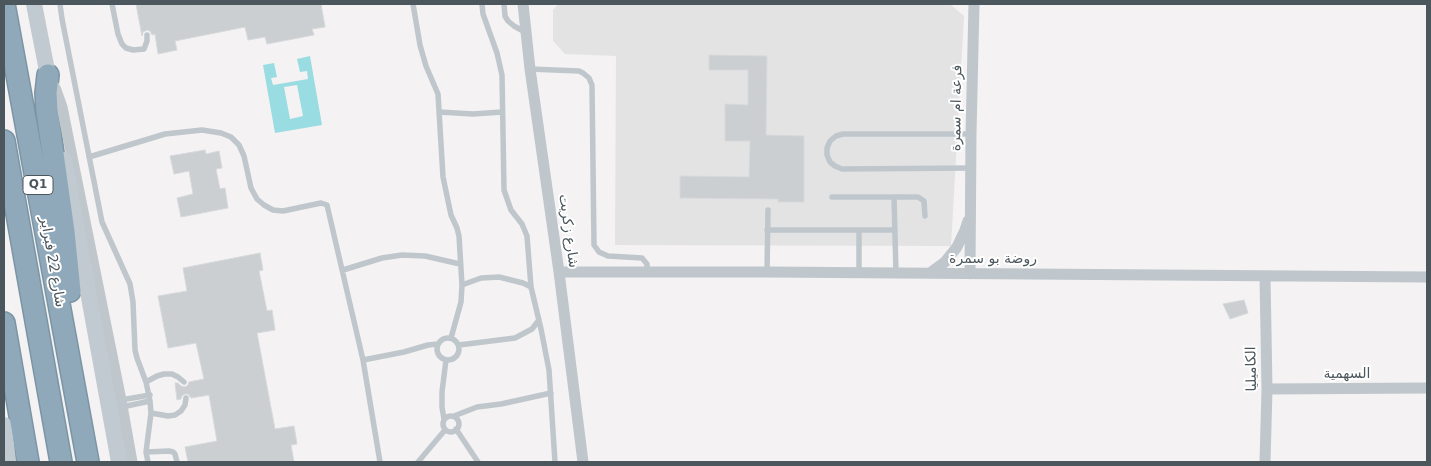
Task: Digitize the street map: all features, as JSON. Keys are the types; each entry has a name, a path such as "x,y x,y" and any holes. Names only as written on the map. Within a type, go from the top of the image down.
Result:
{"highway":[{"name":"شارع 22 فبراير","path":"4,4 88,462"},
{"path":"48,76 46,93 47,111 64,232 71,309 71,366"},
{"name":"شارع 22 فبراير","path":"4,141 61,462"},
{"path":"4,323 28,462"}],"main road":[{"path":"34,4 119,462"},
{"path":"4,425 7,462"}],"street":[{"name":"شارع زكريت","path":"523,4 525,32 559,272 583,462"},
{"name":"فرعة ام سمرة","path":"970,274 974,4"},
{"path":"48,76 56,90 62,107 122,403 132,462"},
{"name":"فرعة ام سمرة","path":"930,274 945,262 957,247 966,230 971,212"},
{"name":"روضة بو سمرة","path":"559,272 859,272 1427,277"},
{"name":"الكاميليا","path":"1265,276 1268,389 1265,462"},
{"name":"السهمية","path":"1268,389 1427,388"}],"lane":[{"path":"60,4 102,222 130,284 133,302 135,350 150,398 151,413 146,452 148,462"},
{"path":"413,4 420,45 426,66 438,94 443,177 451,215 457,228 462,284 461,302 451,338"},
{"path":"482,4 483,14 497,53 502,76 504,190 511,210 522,224 527,236 531,287 549,370 555,462"},
{"path":"504,4 505,16 508,21 525,32"},
{"path":"113,5 118,34 126,48 132,50 144,49 148,35"},
{"path":"530,69 579,71 589,78 592,85 594,245 599,252 608,256 642,258 647,264 647,272"},
{"path":"439,112 488,114 502,112"},
{"path":"89,157 165,134 202,130 221,133 231,137 239,145 244,156 251,188 257,199 264,205 272,210 283,211 321,203 327,205 363,360 380,462"},
{"path":"971,134 843,134 836,136 830,141 827,148 830,162 842,169 971,168"},
{"path":"832,197 921,198 924,201 925,216"},
{"path":"894,197 896,273"},
{"path":"766,272 768,210"},
{"path":"767,230 895,230"},
{"path":"859,230 859,272"},
{"path":"343,270 382,258 402,255 425,256 460,264"},
{"path":"462,284 480,278 499,277 531,287"},
{"path":"459,345 515,338 532,328 539,320"},
{"path":"446,338 451,338 459,345 460,350 455,358 446,360 438,354 438,344 446,338"},
{"path":"363,360 438,344"},
{"path":"445,430 443,426 442,392 446,360"},
{"path":"146,382 164,374 172,374 184,382"},
{"path":"444,419 476,407 501,404 551,393"},
{"path":"122,403 150,398"},
{"path":"151,413 168,416 175,414 181,411 185,405 186,398"},
{"path":"445,430 450,432 458,427 458,418 454,416"},
{"path":"456,429 478,462"},
{"path":"418,462 445,430"},
{"path":"146,452 173,452 177,462"},
{"path":"4,458 7,462"}],"shaded area":[{"path":"558,4 950,4 964,16 951,246 615,245 616,56 565,54 553,41 553,10"}],"water":[{"path":"310,56 322,125 275,133 263,65 274,63 277,77 271,78 273,85 308,79 307,71 300,72 297,59","holes":["297,85 303,116 290,119 284,87"]}],"building":[{"path":"136,4 321,4 325,27 312,29 314,35 267,44 265,37 248,40 245,27 175,41 177,50 158,54 155,34 152,35 147,30 143,32 142,36"},
{"path":"709,55 767,56 766,135 804,136 804,202 778,202 778,199 680,198 680,176 749,177 750,141 725,141 725,104 748,105 748,70 709,70"},
{"path":"205,150 206,154 219,151 222,168 216,169 220,189 225,188 228,208 181,217 177,198 193,194 189,171 174,174 170,156"},
{"path":"260,253 263,270 259,271 267,311 272,310 275,330 257,333 275,429 294,426 297,444 291,445 294,462 188,462 185,447 217,441 209,395 191,398 188,394 185,394 181,399 177,400 175,383 185,387 189,382 204,379 196,343 168,348 158,296 187,291 183,268"},
{"path":"1244,300 1248,313 1230,319 1223,304"}]}
